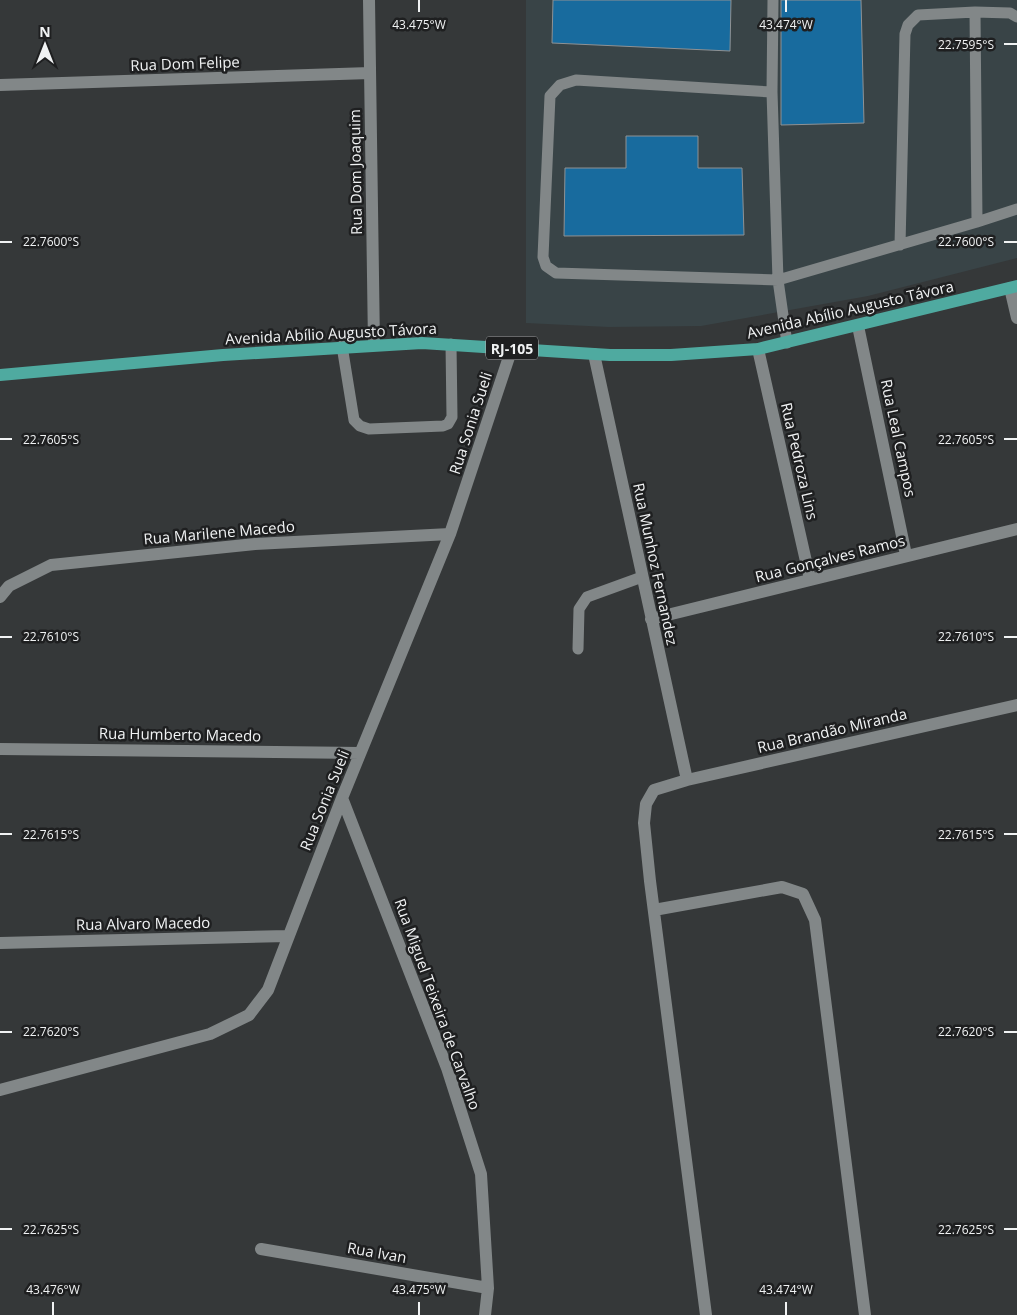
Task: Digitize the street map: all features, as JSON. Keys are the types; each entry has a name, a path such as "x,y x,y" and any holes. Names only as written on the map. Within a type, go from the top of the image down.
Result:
{"main road":[{"name":"Avenida Abílio Augusto Távora","path":"0,375 374,344 451,344 594,354 671,355 758,349 1013,287"}],"street":[{"name":"Rua Dom Joaquim","path":"369,0 374,344"},
{"name":"Rua Dom Felipe","path":"0,85 370,73"},
{"path":"1013,287 1017,318"},
{"name":"Rua Leal Campos","path":"858,326 906,556"},
{"name":"Rua Sonia Sueli","path":"0,1090 210,1034 249,1015 268,990 287,936 360,752 450,534 512,348"},
{"name":"Rua Pedroza Lins","path":"758,349 810,579"},
{"name":"Rua Munhoz Fernandez","path":"594,354 687,780"},
{"name":"Rua Gonçalves Ramos","path":"651,619 1017,529"},
{"name":"Rua Marilene Macedo","path":"0,597 9,586 51,565 255,544 450,534"},
{"name":"Rua Brandão Miranda","path":"654,910 644,823 646,804 654,790 687,780 1017,704"},
{"name":"Rua Humberto Macedo","path":"0,749 360,752"},
{"name":"Rua Miguel Teixeira de Carvalho","path":"342,798 448,1068 481,1174 488,1288 485,1315"},
{"path":"706,1315 654,910 782,887 803,894 809,903 814,920 865,1315"},
{"name":"Rua Alvaro Macedo","path":"0,943 287,936"},
{"name":"Rua Ivan","path":"261,1249 488,1288"}],"lane":[{"path":"773,0 772,92 778,280 787,342"},
{"path":"975,12 977,222"},
{"path":"900,245 905,34 908,25 918,15 975,12 1010,13 1017,17"},
{"path":"772,92 576,80 560,85 550,96 543,257 546,266 556,273 778,280 1017,209"},
{"path":"342,346 354,420 360,426 370,429 443,426 448,424 452,417 451,344"},
{"path":"578,649 579,609 587,597 642,577"}],"shaded area":[{"path":"526,0 1017,0 1017,258 868,296 701,326 609,327 526,323"}],"building":[{"path":"553,0 731,0 730,51 552,43"},
{"path":"781,0 861,0 864,123 781,125"},
{"path":"626,136 698,136 698,168 742,168 744,235 564,236 565,168 626,168"}]}
